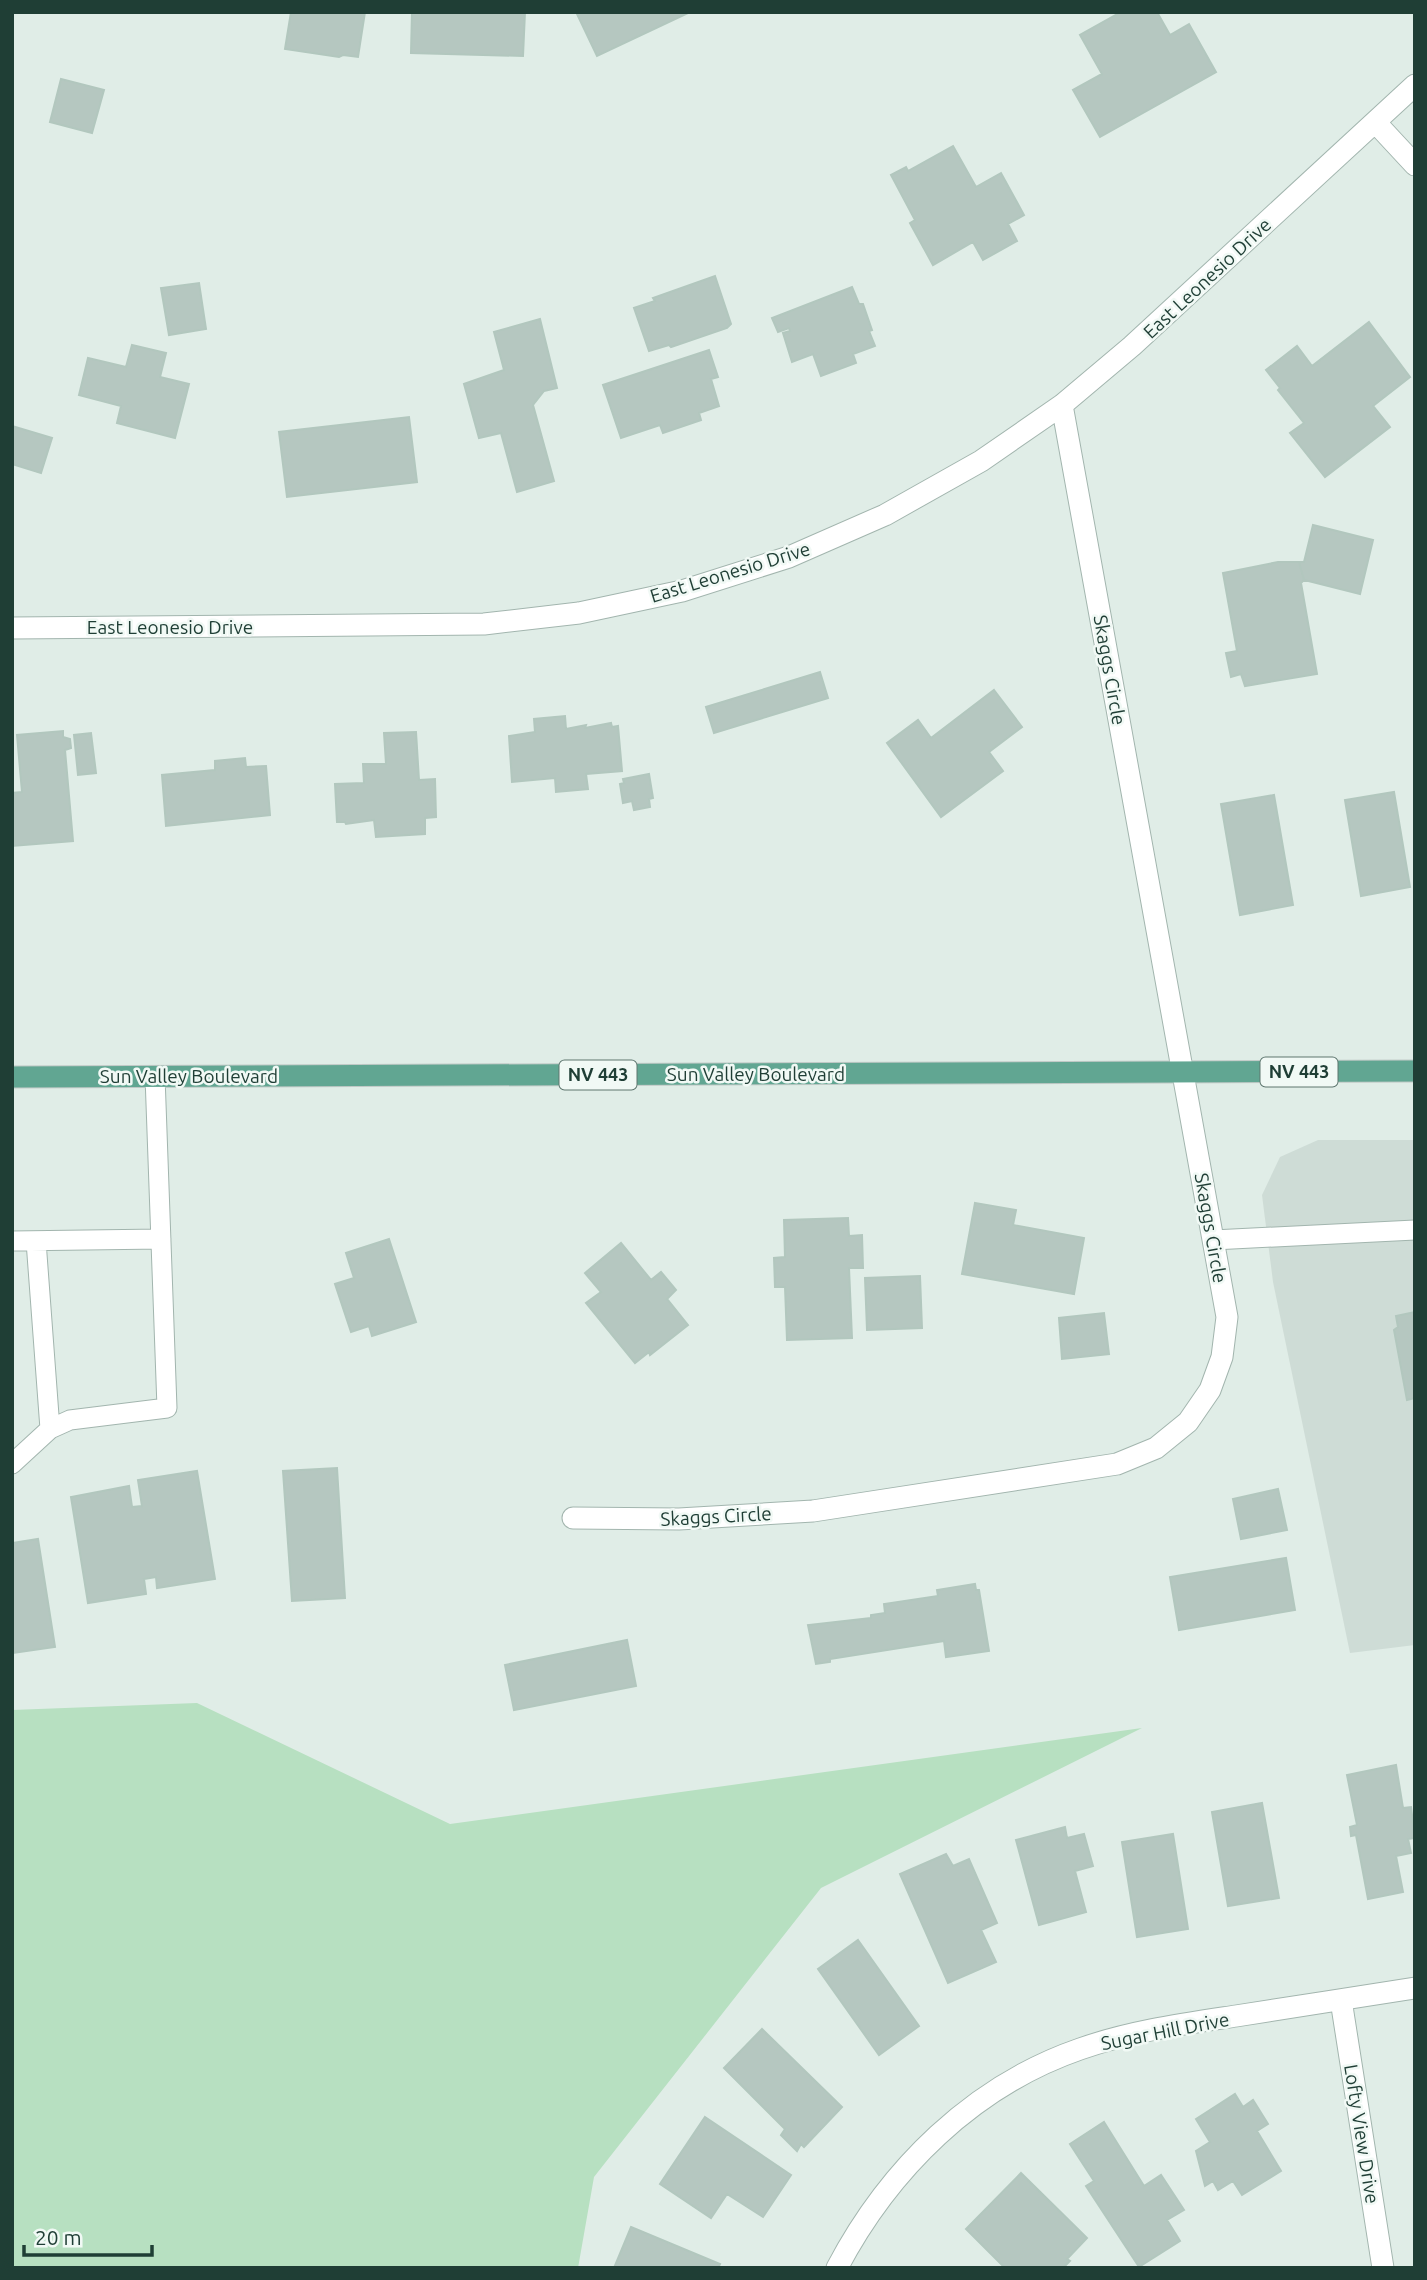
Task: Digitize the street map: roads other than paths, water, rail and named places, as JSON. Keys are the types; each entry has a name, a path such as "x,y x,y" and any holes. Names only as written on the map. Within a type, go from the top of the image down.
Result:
{"main road":[{"name":"Sun Valley Boulevard","path":"12,1077 1415,1072"}],"street":[{"name":"East Leonesio Drive","path":"12,628 484,624 579,613 669,594 789,557 885,515 981,461 1062,405 1132,346 1415,85"},
{"path":"1376,123 1415,165"},
{"name":"Skaggs Circle","path":"573,1518 679,1519 813,1511 1117,1464 1156,1448 1188,1422 1210,1390 1222,1357 1227,1317 1062,405"},
{"name":"Sugar Hill Drive","path":"837,2268 867,2217 890,2185 912,2161 964,2113 1021,2076 1079,2049 1147,2030 1415,1988"},
{"name":"Lofty View Drive","path":"1341,2000 1383,2268"}],"lane":[{"path":"12,1464 50,1429 70,1420 167,1408 155,1076"},
{"path":"1213,1240 1415,1230"},
{"path":"12,1241 161,1239"},
{"path":"36,1241 50,1429"}]}
